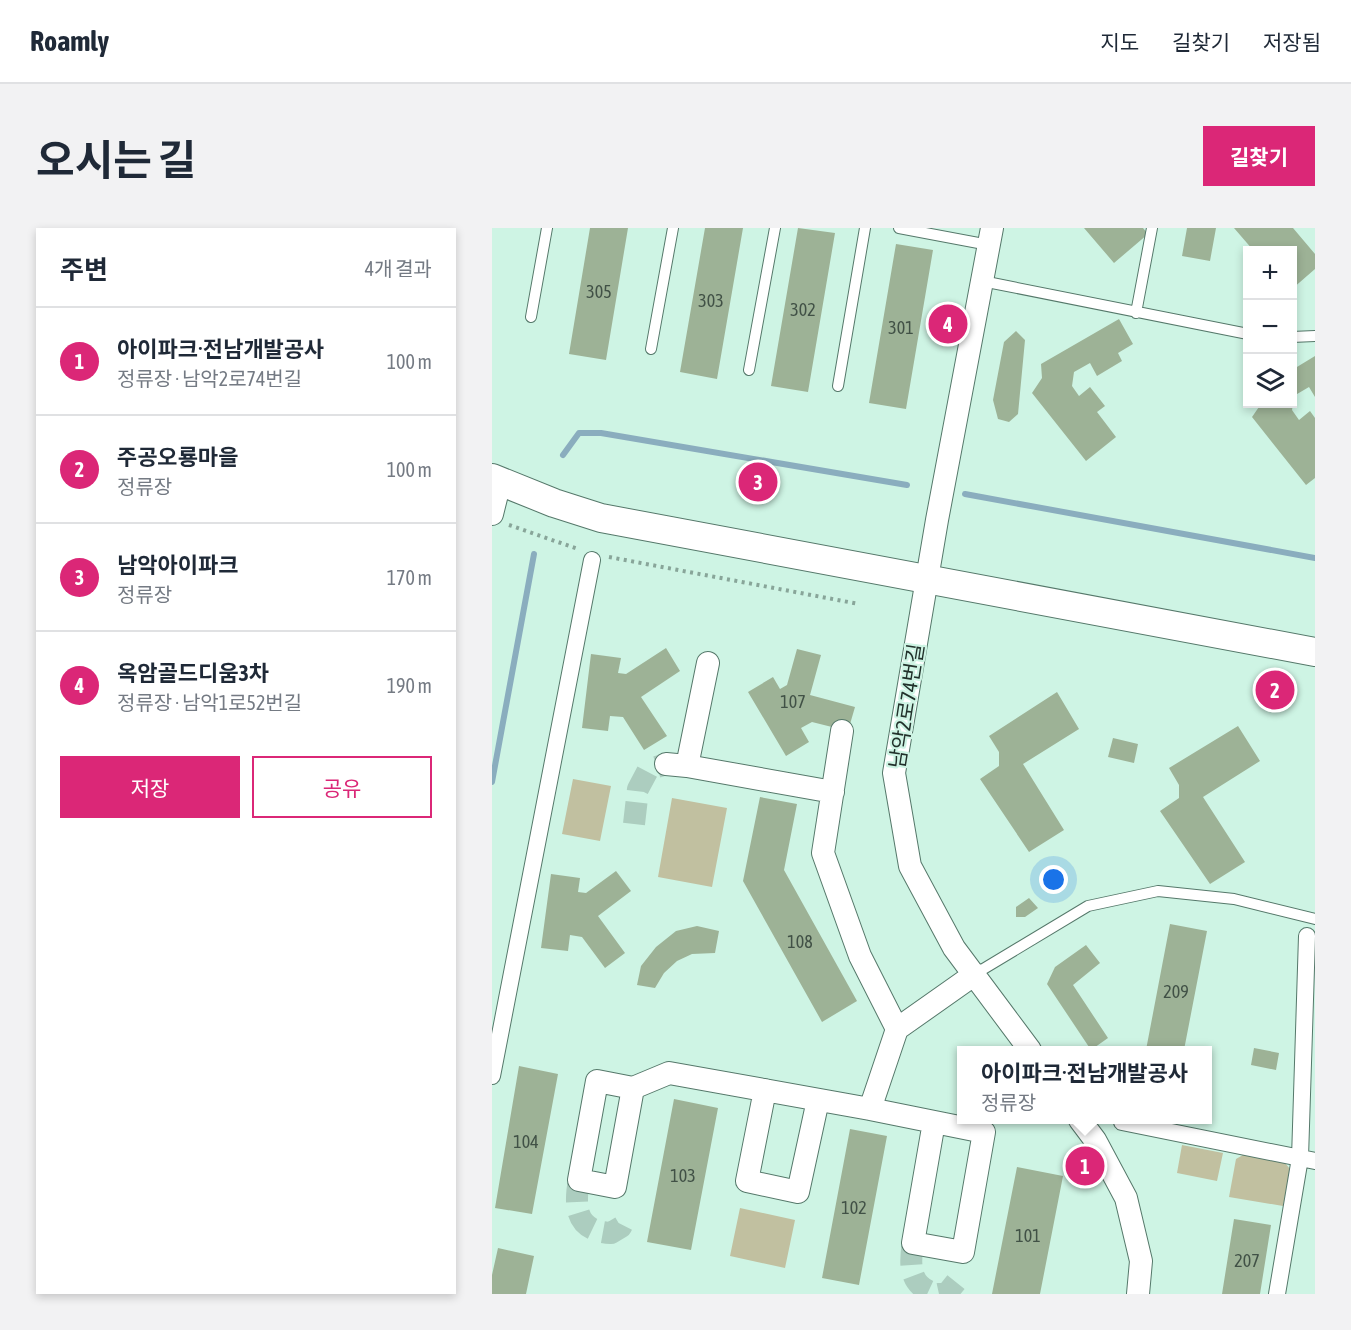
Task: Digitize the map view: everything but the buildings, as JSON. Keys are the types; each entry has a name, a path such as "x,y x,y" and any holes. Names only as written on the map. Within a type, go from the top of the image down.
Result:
{"street":[{"name":"남악2로74번길","path":"991,236 950,448 894,773 910,866 954,948 1027,1046"},
{"path":"498,519 496,480 554,503 601,518 928,577 1315,652"},
{"path":"492,1076 593,556"},
{"path":"708,663 677,765 833,792"},
{"path":"842,731 823,853 860,956 897,1029"},
{"path":"1277,1294 1308,1160 1307,936"},
{"path":"870,1109 897,1029 975,975"},
{"path":"633,1088 669,1073 870,1109 984,1132 963,1252 913,1243 934,1122"},
{"path":"765,1090 747,1181 798,1191 818,1100"},
{"path":"1084,1124 1095,1140 1126,1198 1141,1261 1138,1294"},
{"path":"1132,1124 1308,1160"}],"lane":[{"path":"531,317 547,228"},
{"path":"651,349 673,228"},
{"path":"749,370 775,228"},
{"path":"838,386 865,228"},
{"path":"899,228 991,236"},
{"path":"1136,313 1152,228"},
{"path":"982,281 1243,333"},
{"path":"1297,337 1315,336"},
{"path":"975,975 1088,906 1158,891 1234,899 1315,919"}],"path":[{"path":"498,519 593,556 859,604"}],"green space":[{"path":"573,779 611,786 600,841 562,834"},
{"path":"672,798 727,808 712,887 658,877"},
{"path":"1182,1145 1223,1153 1217,1181 1177,1173"},
{"path":"1248,1152 1281,1158 1290,1169 1283,1206 1229,1197 1236,1159"},
{"path":"740,1208 795,1220 785,1268 730,1256"}],"waterway":[{"path":"563,455 579,433 601,433 907,485"},
{"path":"965,494 1315,558"},
{"path":"492,782 534,554"}],"tunnel":[{"path":"634,824 638,789 648,770 666,764"},
{"path":"579,1180 578,1209 584,1223 599,1231 611,1233 621,1227 626,1217"},
{"path":"913,1243 911,1260 913,1275 921,1286 937,1294"},
{"path":"939,1294 948,1292 956,1282"}],"place":[{"name":"옥암골드디움3차","path":"948,324"},
{"name":"남악아이파크","path":"758,482"},
{"name":"주공오룡마을","path":"1275,690"},
{"name":"아이파크·전남개발공사","path":"1085,1166"}]}
